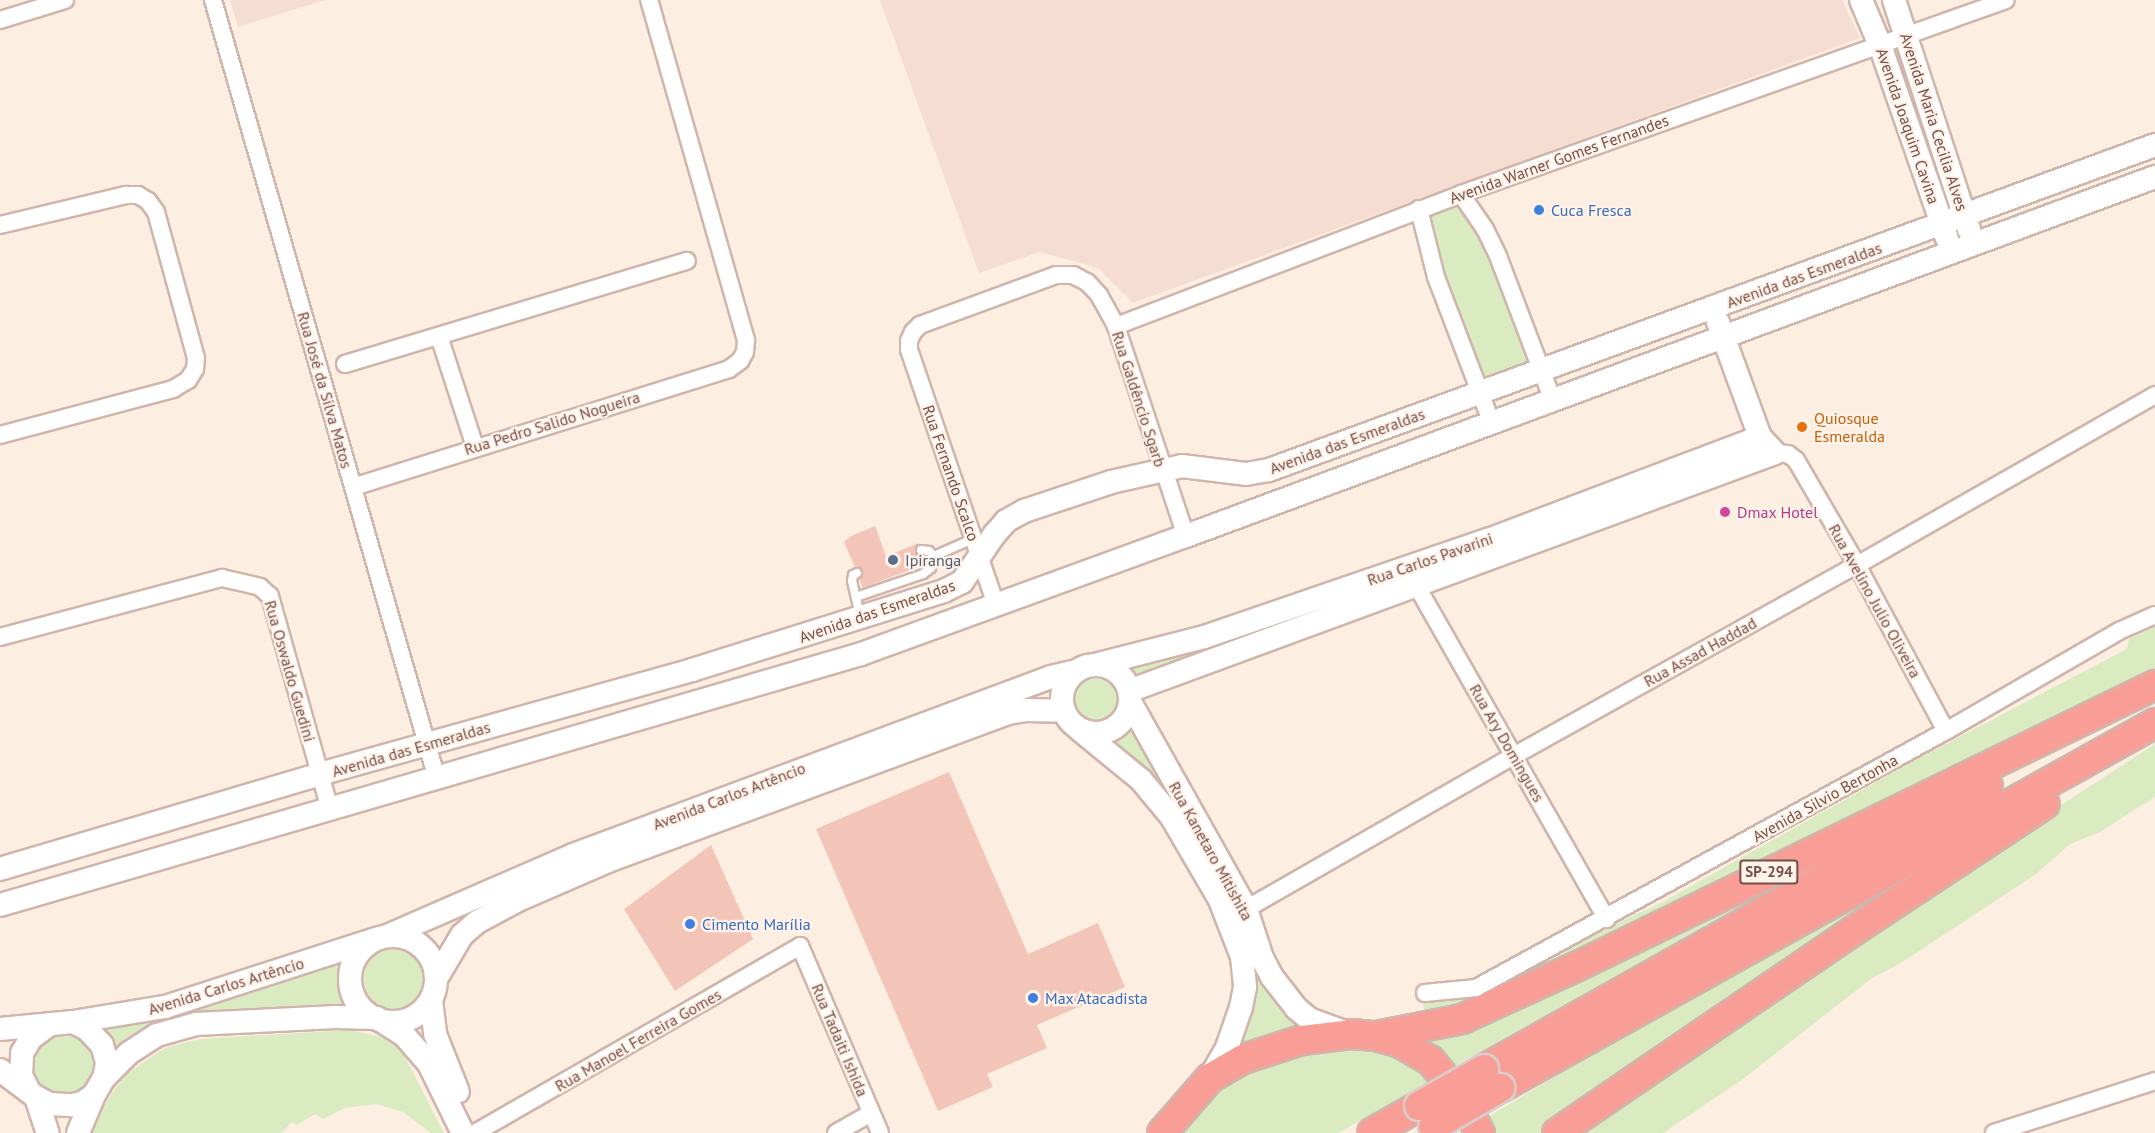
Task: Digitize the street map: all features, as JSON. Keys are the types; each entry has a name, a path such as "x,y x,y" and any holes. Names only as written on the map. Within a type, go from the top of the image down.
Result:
{"highway":[{"name":"SP-294","path":"1364,1035 1462,1019 1578,966 2155,685"},
{"name":"SP-294","path":"1372,1133 1425,1122 1492,1079 2155,692"},
{"name":"SP-294","path":"1492,1079 2155,723"},
{"path":"1557,1133 1853,931 2155,730"},
{"path":"1161,1133 1210,1078 1243,1059 1279,1045 1364,1035 1414,1048 1430,1060 1443,1072 1460,1096 1480,1133"}],"main road":[{"name":"Avenida Joaquim Cavina","path":"1862,0 1880,45 1952,252"},
{"name":"Avenida Maria Cecilia Alves","path":"1894,0 1974,244"},
{"name":"Avenida das Esmeraldas","path":"0,869 320,774 692,670 858,608 963,582 976,547 1006,521 1024,511 1111,482 1162,470 1202,467 1246,474 1269,470 2155,145"},
{"name":"Avenida das Esmeraldas","path":"0,905 797,675 1186,536 2155,177"},
{"path":"1713,309 1767,445"},
{"name":"Rua Carlos Pavarini","path":"1130,696 1212,659 1411,576 1488,540 1767,445"},
{"name":"Rua Carlos Pavarini","path":"1086,668 1204,637 1411,576"},
{"path":"1204,637 1212,659"},
{"path":"1086,668 1117,672 1130,696 1121,722 1113,729 1091,733 1080,730 1068,719 1064,711 1063,689 1086,668"},
{"name":"Avenida Carlos Artêncio","path":"0,1029 73,1022 165,1007 382,938 584,851 1040,681 1086,668"},
{"name":"Rua Kanetaro Mitishita","path":"1130,696 1246,909 1262,958 1284,993 1309,1019 1364,1035"},
{"name":"Avenida Carlos Artêncio","path":"436,977 462,935 477,922 518,900 608,861 1008,713 1025,710 1064,711"},
{"name":"Rua Kanetaro Mitishita","path":"1080,730 1141,780 1171,816 1220,900 1242,957 1245,987 1241,1007 1227,1048 1210,1078"},
{"path":"463,1133 429,1064 404,1035 358,1003 350,979 357,955 382,938 411,939 429,954 436,977 431,1000 435,1034 467,1114 468,1133"},
{"path":"379,1019 395,1022 409,1019 422,1011 431,1000"},
{"name":"Avenida Carlos Artêncio","path":"99,1086 140,1044 175,1028 231,1022 336,1017 379,1019"},
{"name":"Avenida Carlos Artêncio","path":"73,1022 87,1029 102,1045 106,1063 99,1086 78,1133"},
{"path":"48,1133 32,1094 21,1075 22,1053 31,1038 50,1024"},
{"path":"0,1070 32,1094 62,1106 82,1103 99,1086"}],"street":[{"path":"0,20 65,0"},
{"name":"Rua José da Silva Matos","path":"213,0 437,779"},
{"name":"Rua Pedro Salido Nogueira","path":"353,487 729,369 740,361 745,352 746,340 650,0"},
{"name":"Avenida Warner Gomes Fernandes","path":"1116,326 1419,209 2006,0"},
{"path":"1461,194 1485,229 1498,256 1553,401"},
{"path":"0,225 126,195 138,195 148,201 156,212 196,358 195,369 188,380 173,389 0,435"},
{"path":"1419,209 1436,277 1491,424"},
{"path":"345,364 687,261"},
{"name":"Rua Galdêncio Sgarb","path":"909,341 913,332 920,325 1056,275 1073,275 1087,282 1099,295 1116,326 1162,470 1186,536"},
{"path":"439,336 475,447"},
{"name":"Rua Fernando Scalco","path":"909,341 909,350 996,605"},
{"name":"Rua Assad Haddad","path":"1246,909 1515,754 1857,565 2155,395"},
{"name":"Rua Avelino Julio Oliveira","path":"1767,445 1796,460 1857,565 1946,731"},
{"name":"Rua Ary Domingues","path":"1411,576 1607,918"},
{"name":"Rua Oswaldo Guedini","path":"0,637 222,578 260,587 270,596 330,810"},
{"name":"Avenida Silvio Bertonha","path":"1425,993 1476,988 1946,731 2119,631 2155,615"},
{"name":"Rua Tadaiti Ishida","path":"800,946 880,1133"},
{"name":"Rua Manoel Ferreira Gomes","path":"475,1133 800,946"},
{"path":"1994,1133 2155,1081"},
{"path":"836,1133 871,1113"}],"lane":[{"path":"934,556 976,547"},
{"path":"921,550 929,551 934,556"},
{"path":"857,573 853,575 852,581 858,608 923,574 931,568 934,556"}],"shaded area":[{"path":"230,0 325,0 238,27"},
{"path":"880,0 1842,0 1860,38 1133,303 1098,268 1040,252 979,273"}],"green space":[{"path":"1461,194 1543,371 1479,393 1419,209"},
{"path":"2155,626 2155,674 1671,912 1425,1020 1423,1001 1473,994 1585,937 1661,903 1919,758 2127,649 2129,639"},
{"path":"1185,651 1189,658 1134,678 1122,663"},
{"path":"1096,679 1111,685 1117,700 1111,715 1096,721 1081,715 1075,700 1081,685"},
{"path":"1131,725 1183,815 1130,756 1107,740 1116,737"},
{"path":"2155,744 2155,797 2100,832 2070,844 2036,874 1901,963 1872,978 1743,1079 1663,1133 1578,1133 1864,933"},
{"path":"1846,847 1456,1065 1430,1041 1459,1034"},
{"path":"1911,878 1546,1133 1491,1133 1486,1118 1636,1028"},
{"path":"388,949 400,949 411,954 419,962 424,979 422,991 411,1004 400,1009 388,1009 377,1004 369,996 364,985 364,973 369,962 377,954"},
{"path":"1249,954 1275,1001 1296,1024 1308,1030 1233,1053"},
{"path":"347,959 342,973 342,985 348,1007 189,1014 141,1031 117,1051 104,1027"},
{"path":"349,1030 382,1037 402,1051 444,1133 431,1133 403,1112 376,1104 345,1108 323,1119 315,1114 297,1125 292,1122 281,1133 93,1133 102,1110 128,1073 165,1048 200,1039"},
{"path":"57,1033 69,1033 86,1042 93,1053 95,1065 93,1077 86,1088 69,1097 57,1097 45,1092 36,1083 31,1071 31,1059 36,1047 45,1038"},
{"path":"1389,1047 1437,1078 1338,1133 1174,1133 1233,1076 1297,1049"}],"building":[{"name":"Ipiranga","path":"875,526 886,556 919,543 915,552 924,557 925,564 863,588 859,579 863,571 855,567 844,542 851,536"},
{"path":"949,772 1028,954 1098,923 1125,987 1037,1025 1047,1048 987,1074 993,1087 938,1111 816,829"},
{"name":"Cimento Marília","path":"711,845 753,939 675,991 624,909"}],"place":[{"name":"Cuca Fresca","path":"1539,210"},
{"name":"Quiosque Esmeralda","path":"1802,427"},
{"name":"Dmax Hotel","path":"1725,512"},
{"name":"Ipiranga","path":"893,560"},
{"name":"Cimento Marília","path":"690,924"},
{"name":"Max Atacadista","path":"1033,998"}]}
